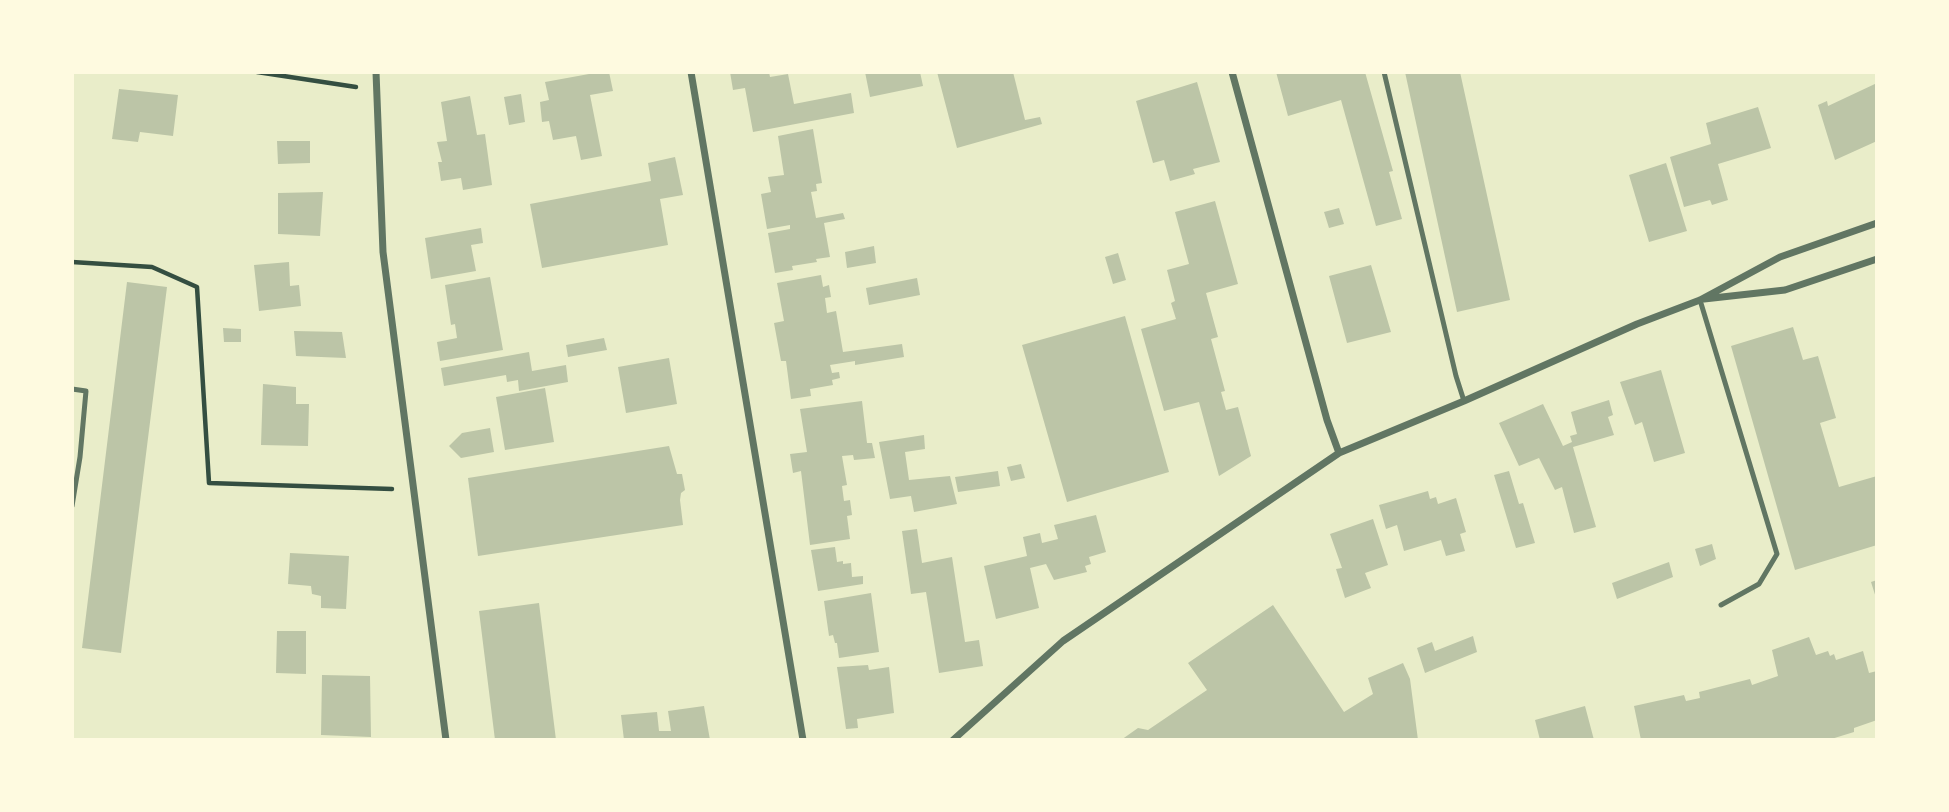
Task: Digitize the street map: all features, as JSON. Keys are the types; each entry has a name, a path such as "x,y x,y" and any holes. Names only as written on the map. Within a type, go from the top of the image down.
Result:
{"street":[{"path":"376,72 383,252 446,740"},
{"path":"691,72 803,740"},
{"path":"1232,72 1327,420 1339,453"},
{"path":"953,740 1063,641 1339,453 1637,324 1700,300 1780,257 1877,223"},
{"path":"1700,300 1785,290 1877,260"}],"lane":[{"path":"1384,72 1464,401"},
{"path":"1700,300 1777,554 1759,584 1721,605"},
{"path":"72,388 86,391 72,506"}],"path":[{"path":"257,72 377,90"},
{"path":"72,262 152,267 197,287 209,483 414,490"}],"building":[{"path":"609,72 613,91 590,95 602,156 581,160 576,136 553,140 549,121 542,122 540,102 549,100 545,82"},
{"path":"730,72 769,72 770,77 788,74 794,104 851,93 854,113 753,132 745,88 733,90"},
{"path":"865,72 920,72 923,86 870,97"},
{"path":"937,72 1013,72 1025,120 1040,117 1042,124 957,148"},
{"path":"1276,72 1365,72 1393,171 1389,172 1402,219 1376,226 1341,100 1288,116"},
{"path":"1405,72 1460,72 1510,300 1457,312"},
{"path":"1197,82 1220,162 1193,169 1195,174 1170,181 1164,160 1153,163 1136,101"},
{"path":"1877,83 1877,141 1835,160 1818,105 1827,101 1828,106"},
{"path":"119,89 178,95 173,136 140,132 138,142 112,139"},
{"path":"521,94 525,122 509,125 504,97"},
{"path":"470,96 477,135 485,134 492,185 463,190 461,178 441,181 438,162 442,162 437,142 447,141 441,102"},
{"path":"1758,107 1771,148 1718,164 1728,200 1712,205 1710,200 1684,207 1670,157 1711,144 1706,123"},
{"path":"813,129 822,183 816,184 817,191 811,192 816,218 843,213 845,219 824,223 830,257 792,266 793,270 775,273 768,233 790,229 790,225 767,229 761,194 771,192 768,177 784,175 778,136"},
{"path":"277,141 310,141 310,163 278,164"},
{"path":"675,157 683,195 660,199 668,245 542,268 530,204 651,181 648,163"},
{"path":"1666,163 1687,231 1649,242 1629,175"},
{"path":"323,192 320,236 278,234 278,193"},
{"path":"1215,201 1238,284 1206,293 1218,337 1211,339 1225,391 1221,392 1226,410 1238,407 1251,456 1219,476 1199,402 1164,411 1141,329 1176,319 1171,303 1175,301 1167,270 1189,264 1175,212"},
{"path":"1339,208 1344,224 1329,228 1324,212"},
{"path":"481,228 483,243 471,245 476,271 431,279 425,238"},
{"path":"874,246 876,263 847,268 845,252"},
{"path":"1118,253 1126,280 1113,284 1105,257"},
{"path":"289,262 290,286 299,285 301,306 259,311 254,265"},
{"path":"1371,265 1391,332 1347,343 1329,276"},
{"path":"821,275 823,287 829,285 831,297 825,298 827,313 836,311 843,352 902,344 904,357 855,365 855,361 830,365 832,373 839,372 840,378 832,380 833,385 810,389 811,396 791,399 786,361 781,361 774,323 784,321 777,283"},
{"path":"490,277 503,350 440,361 437,342 457,338 455,324 451,325 445,285"},
{"path":"917,278 920,295 869,305 866,288"},
{"path":"127,282 167,287 121,653 82,648"},
{"path":"1125,316 1169,472 1067,502 1022,345"},
{"path":"1793,327 1803,360 1818,356 1836,418 1820,423 1839,487 1877,476 1877,545 1795,570 1731,346"},
{"path":"223,328 241,329 241,342 224,342"},
{"path":"294,331 342,332 346,358 296,356"},
{"path":"604,338 607,350 568,357 566,345"},
{"path":"529,352 532,371 566,365 568,382 519,391 518,380 507,382 506,375 444,386 441,368"},
{"path":"669,358 677,404 626,413 618,367"},
{"path":"1661,370 1685,453 1654,462 1642,422 1635,425 1620,382"},
{"path":"263,384 296,387 296,404 309,404 308,446 261,445"},
{"path":"545,388 554,442 505,450 496,397"},
{"path":"1609,400 1613,415 1608,417 1614,435 1573,447 1596,527 1574,533 1562,487 1555,490 1539,458 1519,466 1499,423 1543,404 1563,446 1572,442 1570,436 1577,434 1571,412"},
{"path":"862,401 867,443 872,443 875,458 854,460 853,455 842,456 847,485 842,486 844,501 850,500 852,515 847,516 850,539 810,545 801,471 793,473 790,454 807,452 800,409"},
{"path":"490,428 494,452 461,458 449,446 462,433"},
{"path":"924,435 925,449 905,452 909,480 950,476 957,504 914,512 911,496 890,499 879,442"},
{"path":"669,446 677,474 682,474 685,490 681,493 680,500 683,525 478,556 468,478"},
{"path":"1021,464 1025,478 1011,481 1007,467"},
{"path":"998,471 1000,486 958,492 955,477"},
{"path":"1509,471 1519,504 1523,503 1535,543 1516,548 1494,475"},
{"path":"1428,491 1430,499 1436,497 1438,504 1456,498 1466,532 1460,534 1465,551 1446,556 1441,540 1404,551 1397,525 1386,529 1379,505"},
{"path":"1096,515 1106,552 1089,557 1091,564 1085,566 1087,572 1054,580 1046,564 1030,568 1039,608 996,619 984,566 1027,556 1023,537 1040,533 1042,543 1058,539 1054,525"},
{"path":"1373,519 1388,565 1365,573 1371,588 1345,598 1336,569 1342,568 1330,534"},
{"path":"917,529 922,563 952,557 965,642 979,640 983,666 939,673 926,592 911,594 902,531"},
{"path":"1712,544 1716,559 1700,566 1695,549"},
{"path":"835,547 837,562 851,563 852,577 863,576 863,584 818,591 811,550"},
{"path":"290,553 349,556 346,609 321,608 321,596 312,594 311,586 288,584"},
{"path":"1669,562 1673,577 1617,599 1612,583"},
{"path":"1877,580 1877,601 1871,582"},
{"path":"871,593 879,652 839,658 837,643 833,635 829,636 824,601"},
{"path":"539,603 556,740 495,740 479,611"},
{"path":"1273,605 1344,712 1373,694 1368,678 1403,663 1410,679 1418,740 1121,740 1138,728 1148,730 1207,690 1188,663"},
{"path":"277,631 306,631 306,674 276,673"},
{"path":"1473,636 1477,652 1425,673 1417,648 1432,642 1435,651"},
{"path":"1809,637 1816,655 1828,651 1830,656 1834,654 1836,660 1863,651 1869,673 1877,671 1877,720 1854,728 1854,732 1828,740 1641,740 1634,706 1684,695 1686,701 1700,698 1699,692 1750,679 1752,685 1778,676 1772,650"},
{"path":"868,665 869,670 889,667 894,713 857,719 858,728 846,729 837,667"},
{"path":"322,675 370,676 371,737 321,735"},
{"path":"704,706 710,740 624,740 621,715 657,712 659,731 671,731 668,711"},
{"path":"1585,706 1594,740 1540,740 1535,720"}]}
